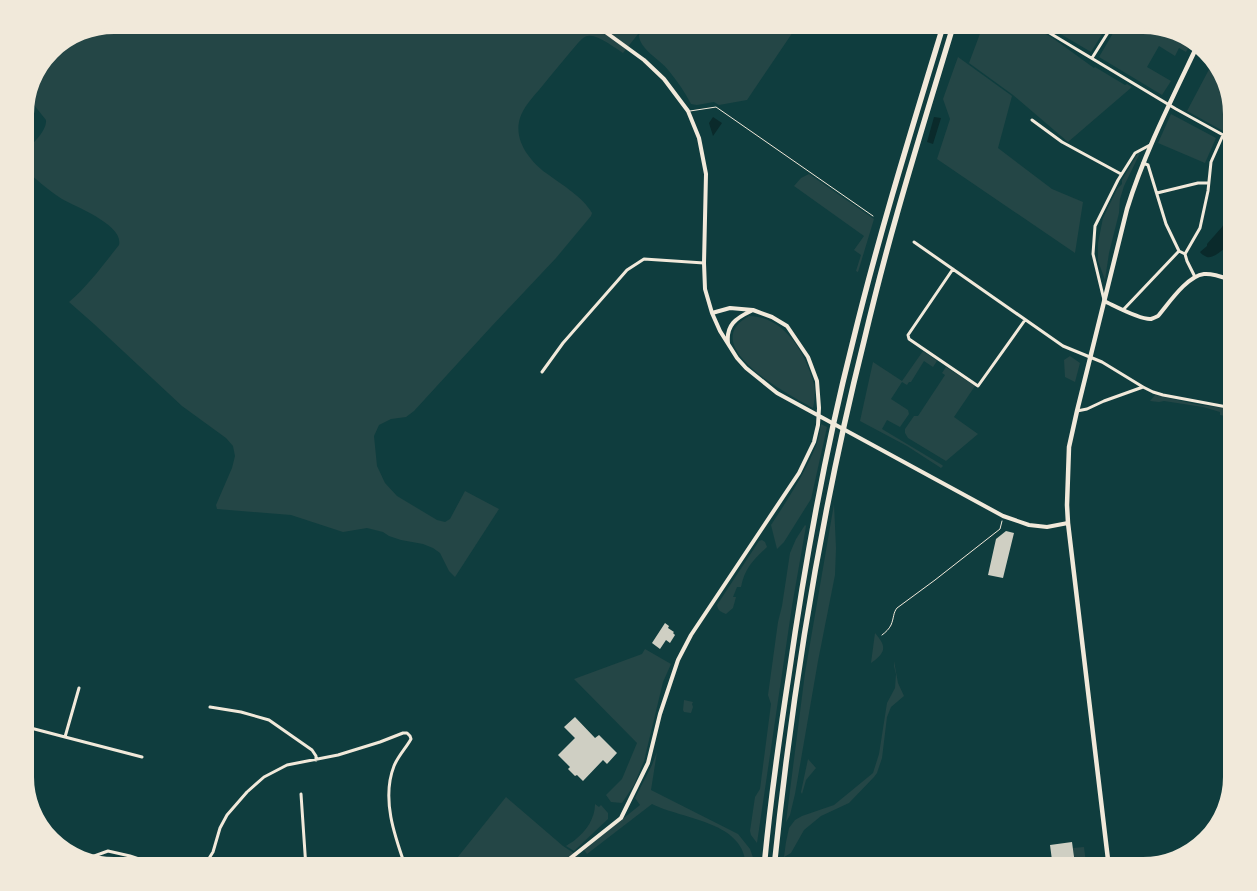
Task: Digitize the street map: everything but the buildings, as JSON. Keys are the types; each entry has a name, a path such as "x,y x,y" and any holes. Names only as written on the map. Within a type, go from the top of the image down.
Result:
{"highway":[{"path":"765,860 777,755 798,610 829,446 853,341 887,211 941,31"},
{"path":"775,860 808,612 840,448 864,342 897,214 951,31"}],"main road":[{"path":"1108,860 1068,523 1068,458 1077,411 1127,209 1151,144 1195,50"}],"street":[{"path":"605,31 644,60 664,79 688,111 699,138 706,174 705,289 712,313 720,330 737,358 746,368 777,393 1003,516 1029,525 1047,527 1068,523"},
{"path":"1048,31 1226,137"},
{"path":"1092,58 1108,31"},
{"path":"1032,120 1062,142 1121,174"},
{"path":"1195,277 1186,254 1200,228 1211,162 1223,135"},
{"path":"1151,144 1134,153 1121,174 1095,226 1093,254 1104,301 1144,319 1152,319 1158,316 1188,281 1195,277 1204,274 1226,279"},
{"path":"1143,163 1148,165 1166,224 1179,251 1186,254"},
{"path":"1157,193 1198,183 1208,183"},
{"path":"914,242 1063,346 1102,362 1143,387 1164,395 1226,406"},
{"path":"1122,310 1179,251"},
{"path":"542,372 563,343 627,270 644,259 704,264"},
{"path":"953,270 908,335 910,339 978,386 1025,320"},
{"path":"568,860 621,818 648,763 660,714 678,660 691,636 799,473 814,442 819,408 817,381 808,357 786,326 772,317 753,310 730,308 712,313"},
{"path":"729,345 727,335 731,325 737,318 753,310"},
{"path":"1077,411 1087,409 1143,387"},
{"path":"65,737 79,688"},
{"path":"210,707 241,712 268,720 312,750 316,760"},
{"path":"31,728 142,758"},
{"path":"208,860 227,815 234,805 264,777 287,765 338,755 403,733 410,736 410,741 395,763 390,778 390,812 394,834 403,860"},
{"path":"302,794 306,860"},
{"path":"93,856 108,851 142,860"}],"lane":[{"path":"688,111 716,107 873,216"}],"path":[{"path":"882,635 892,623 893,612 897,608 1000,529 1003,516"}],"shaded area":[{"path":"640,31 623,53 596,37 584,37 568,54 521,114 518,126 524,149 540,168 571,191 588,207 592,213 591,216 556,258 414,411 406,417 391,419 379,425 374,436 377,466 385,483 397,496 437,520 445,522 450,519 465,491 499,509 455,577 449,571 440,553 433,548 401,540 383,532 367,528 343,532 291,515 217,509 216,505 232,468 235,456 233,446 226,438 182,406 69,302 89,282 119,245 119,238 107,224 62,199 31,175 31,145 44,129 46,120 32,103 40,77 48,64 59,52 73,42 103,32"},
{"path":"794,31 747,100 719,105 714,102 697,105 691,104 669,71 646,50 640,40 639,35 642,32"},
{"path":"981,31 1041,31 1094,68 1132,87 1068,142 1013,95 969,63"},
{"path":"1056,31 1104,31 1091,52"},
{"path":"1114,31 1159,33 1180,40 1189,46 1186,52 1179,48 1175,56 1159,46 1147,67 1171,81 1162,95 1099,57"},
{"path":"958,57 1012,96 998,148 1052,189 1083,202 1075,253 937,159 950,119 943,99"},
{"path":"1211,67 1223,93 1226,133 1187,111"},
{"path":"1171,114 1216,138 1205,163 1158,143"},
{"path":"713,117 722,123 713,136 709,123"},
{"path":"934,117 941,118 933,144 927,142"},
{"path":"1138,153 1140,153 1124,186 1120,199 1119,213 1109,253 1105,280 1098,261 1098,243 1103,218"},
{"path":"809,174 874,219 858,272 856,271 861,255 854,250 864,236 794,186 801,178"},
{"path":"1226,220 1226,247 1215,256 1207,257 1203,255 1200,252"},
{"path":"749,316 772,322 791,338 798,348 814,384 813,408 768,381 739,355 733,341 735,328"},
{"path":"923,351 937,361 933,367 924,361 911,382 907,385 902,382 891,399 908,410 909,414 900,427 887,420 882,429 942,465 941,468 907,446 860,421 873,362 902,381"},
{"path":"1070,356 1080,363 1075,382 1065,377 1064,360"},
{"path":"946,367 975,386 954,417 978,434 946,461 908,438 905,429 914,416 918,416 945,375 942,373"},
{"path":"1155,395 1199,405 1226,408 1226,416 1220,415 1220,412 1203,407 1164,401 1150,401"},
{"path":"821,424 827,427 811,499 784,542 777,549 771,525 808,464 817,443"},
{"path":"834,504 835,575 795,794 790,815 786,822 805,673"},
{"path":"805,525 757,843 750,831 755,797 760,789 771,704 768,695 778,622 790,553"},
{"path":"762,540 767,547 750,565 741,587 737,587 733,597 736,597 733,608 726,614 721,612 717,605 759,541"},
{"path":"875,633 882,642 883,649 880,656 871,663"},
{"path":"645,649 671,664 663,682 644,761 634,785 622,803 611,802 606,795 622,779 637,743 574,679 642,654"},
{"path":"894,661 898,683 904,696 891,707 887,717 882,758 877,773 849,803 821,816 804,830 791,853 784,857 789,828 795,820 834,805 873,773 879,754 887,703 895,688 896,674"},
{"path":"684,700 693,702 691,713 684,712"},
{"path":"657,752 651,790 738,834 750,849 754,860 744,860 743,852 736,840 725,831 711,824 652,804 587,854 584,850 640,805 635,798"},
{"path":"808,759 816,768 806,780 802,794 801,792"},
{"path":"506,797 563,846 585,860 455,860"},
{"path":"595,804 599,807 601,805 608,813 608,819 574,851 566,846 587,828 594,814"},
{"path":"1084,847 1086,860 1074,860 1073,848"}]}
